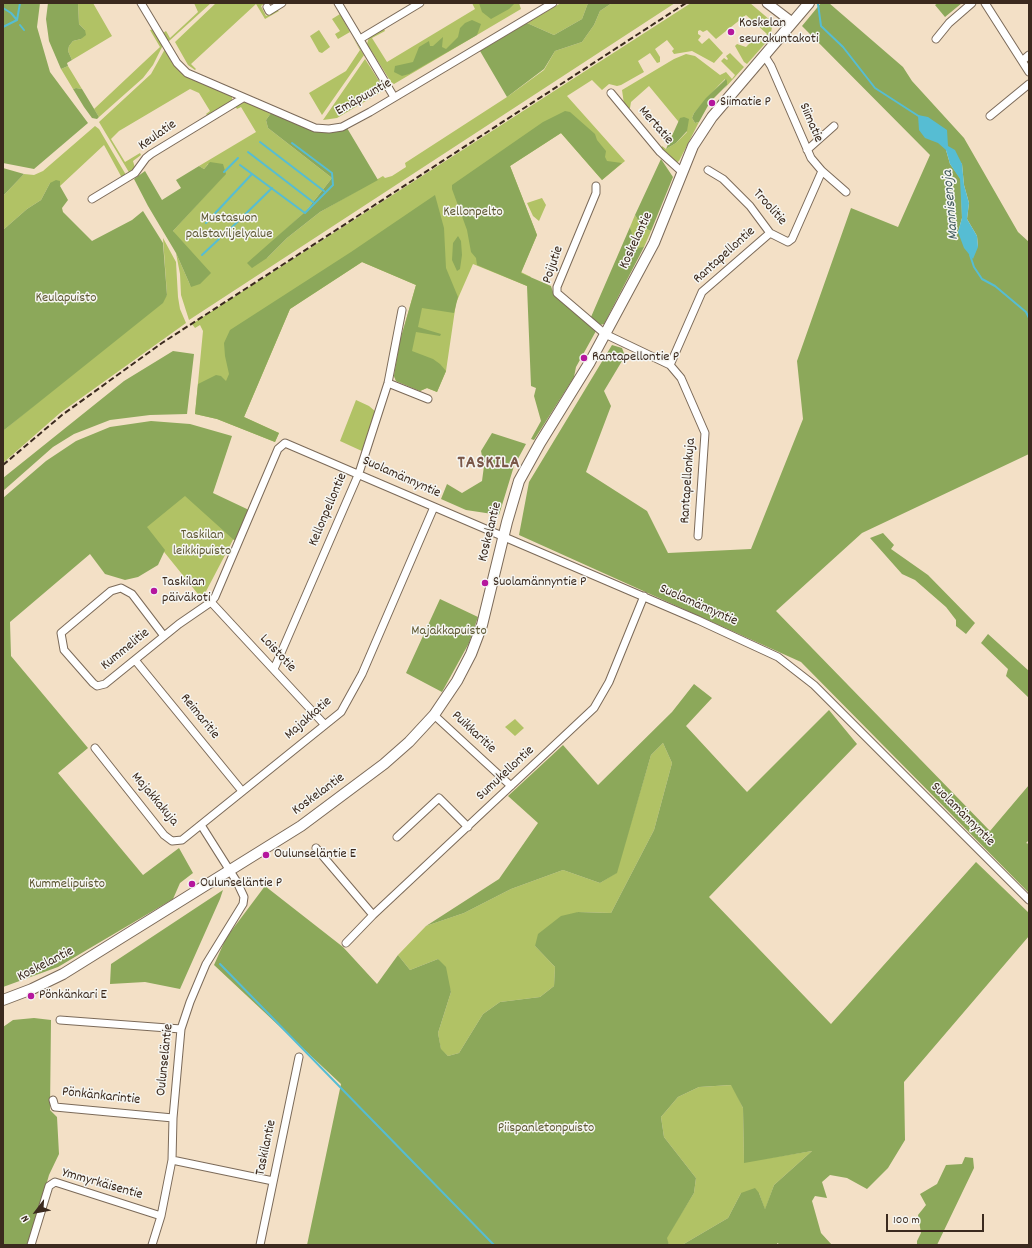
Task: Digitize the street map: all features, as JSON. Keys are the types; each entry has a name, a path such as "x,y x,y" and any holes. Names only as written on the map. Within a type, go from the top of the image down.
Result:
{"main road":[{"name":"Koskelantie","path":"3,1000 32,989 63,974 301,826 389,760 409,742 434,715 457,681 471,654 482,625 503,537 519,481 590,362 654,243 694,146 712,117 809,3"}],"street":[{"name":"Emäpuuntie","path":"141,3 181,68 191,75 315,128 329,129 342,127 554,3"},
{"path":"268,7 269,11 282,3"},
{"path":"338,3 394,97"},
{"path":"360,39 420,3"},
{"path":"767,3 792,22"},
{"path":"936,38 949,22 972,3"},
{"path":"985,3 1029,72"},
{"name":"Siimatie","path":"764,55 772,66 811,158 822,171 846,192"},
{"path":"1022,61 1029,55"},
{"path":"990,116 1029,84"},
{"name":"Mertatie","path":"611,93 660,152 682,172"},
{"name":"Keulatie","path":"92,199 135,173 146,158 151,154 243,98"},
{"path":"807,150 834,126"},
{"name":"Troolitie","path":"708,170 723,179 750,206 770,233 788,242 792,239 822,171"},
{"name":"Poijutie","path":"596,186 596,193 556,290 559,296 605,334"},
{"name":"Rantapellontie","path":"670,365 702,292 770,233"},
{"name":"Kellonpellontie","path":"274,669 359,473 388,383 402,310"},
{"name":"Rantapellonkuja","path":"605,334 670,365 681,378 705,433 698,536"},
{"path":"388,383 428,399"},
{"name":"Suolamännyntie","path":"285,443 359,473 434,507 644,596 766,650 802,674 1029,900"},
{"name":"Kummelitie","path":"164,636 132,594 121,588 111,591 61,633 64,650 97,686 105,684 164,636 210,602 215,597 278,449 285,443"},
{"name":"Majakkatie","path":"201,825 341,712 362,674 434,507"},
{"name":"Sumukellontie","path":"346,943 594,708 609,682 644,596"},
{"name":"Loistotie","path":"210,602 325,725"},
{"name":"Reimaritie","path":"135,660 242,791"},
{"name":"Puikkaritie","path":"434,715 511,786"},
{"name":"Majakkakuja","path":"95,748 164,835 172,841 182,840 201,825"},
{"path":"397,837 439,798 468,827"},
{"path":"201,825 230,871"},
{"path":"316,848 374,915"},
{"name":"Oulunseläntie","path":"152,1245 161,1216 172,1160 173,1118 181,1029 190,1002 206,964 243,904 243,892 230,871"},
{"path":"60,1020 181,1029"},
{"name":"Taskilantie","path":"260,1245 299,1057"},
{"name":"Pönkänkarintie","path":"54,1100 55,1107 173,1118"},
{"path":"172,1160 274,1181"},
{"name":"Ymmyrkäisentie","path":"31,1245 49,1186 55,1182 161,1216"}],"green space":[{"path":"3,3 40,3 37,27 50,72 88,123 34,169 3,163"},
{"path":"48,3 78,3 79,24 85,30 86,35 81,39 73,41 69,46 68,51 72,60 67,63 68,66 61,69 49,41 46,19"},
{"path":"78,3 93,3 112,36 72,60 68,51 69,46 73,41 81,39 85,30 79,24"},
{"path":"194,3 211,3 168,42 163,33 166,31 170,38 198,12"},
{"path":"216,3 265,3 261,6 266,16 277,10 279,11 265,19 256,4 191,64 196,69 195,70 188,65 175,42"},
{"path":"472,3 519,3 521,9 394,84 391,82 367,44 369,37 382,28 384,29 385,31 372,38 387,62 475,9"},
{"path":"479,3 515,3 509,9 491,19 482,12"},
{"path":"561,3 588,3 582,19 554,35 527,23"},
{"path":"588,3 612,3 600,11 594,25 582,42 555,51 544,69 507,97 480,51 527,23 554,35 582,19"},
{"name":"Mustasuon palstaviljelyalue","path":"612,3 675,3 189,320 181,295 180,274 176,253 191,287 173,231 225,174 208,164 204,169 199,166 256,132 241,107 237,109 235,106 245,102 271,113 266,120 268,128 332,178 306,211 271,243 267,258 287,238 320,212 383,176 385,178 392,176 406,167 405,163 507,97 544,70 555,51 582,42 594,25 600,11"},
{"name":"Kellonpelto","path":"691,3 750,3 770,20 772,27 770,38 747,64 744,62 735,46 737,44 746,47 750,43 743,39 746,36 754,37 760,41 767,34 746,15 716,39 707,30 703,32 700,30 698,31 698,34 701,36 698,40 702,44 709,38 723,53 714,63 692,51 674,54 672,51 674,49 667,40 655,49 660,57 660,62 657,63 650,53 638,61 644,72 621,85 617,86 609,84 602,90 592,80 567,96 625,161 602,180 561,133 510,166 537,235 521,272 531,277 527,286 473,264 456,303 446,371 437,392 427,388 420,391 396,381 394,376 400,341 416,285 362,262 290,309 244,417 279,433 275,442 217,419 195,414 203,331 200,325 195,328 192,324"},
{"path":"821,3 829,3 903,67 912,81 964,138 1018,232 1029,242 1029,454 862,533 776,611 990,831 1029,785 1029,840 1026,843 1029,844 1028,892 801,662 519,535 529,482 612,345 622,348 625,356 604,391 611,406 586,472 647,511 668,553 751,549 803,419 797,361 851,208 898,227 930,155 802,26","holes":["946,150 962,164 964,185 969,203 967,219 977,236 978,247 958,232 962,218 961,179 950,164"]},
{"path":"938,3 962,3 945,17 935,5"},
{"path":"340,14 350,32 338,39 335,34 340,31 332,19"},
{"path":"472,20 481,24 477,35 409,74 402,76 394,72 395,66 413,62 419,47 429,41 430,46 433,46 443,37 442,47 446,49 458,37 460,28 465,23"},
{"path":"154,29 163,45 153,65 143,78 99,117 94,109 160,47 150,30"},
{"path":"319,30 330,47 322,53 319,52 310,36"},
{"path":"352,36 364,55 322,115 309,93 346,71 360,50"},
{"path":"165,49 175,65 185,75 232,96 232,100 208,116 206,114 210,111 199,93 190,89 119,131 111,139 125,162 140,153 141,155 133,161 135,168 130,174 99,122 151,74"},
{"path":"730,53 744,67 724,89 727,85 725,79 694,113 692,118 695,123 699,122 679,161 676,163 661,148 662,146 666,149 676,143 687,132 649,86 631,102 630,108 627,109 624,104 622,90 674,59 686,54 695,56 720,75 726,72 732,79 735,75 721,61 724,58 727,60 728,59 726,56"},
{"path":"365,59 381,84 381,92 337,118 323,120"},
{"path":"68,66 82,89 73,89 61,69"},
{"path":"726,79 727,85 710,102 699,122 695,123 692,118 694,113 706,98"},
{"path":"73,89 82,89 99,117 97,119 92,118 84,107"},
{"path":"565,111 570,112 595,134 597,140 606,151 605,157 607,161 622,163 602,180 561,133 510,166 537,235 521,273 551,286 554,295 596,331 576,367 574,377 534,440 531,439 541,421 534,396 536,388 531,386 527,286 477,265 476,258 471,252 467,230 452,189 452,185 543,122"},
{"path":"271,113 313,131 335,132 347,128 378,180 320,212 287,238 267,258 252,268 247,263 306,211 332,178 268,128 266,120"},
{"path":"684,117 689,119 687,131 676,143 666,149 680,118"},
{"path":"95,126 99,129 126,175 122,178 104,145 60,186 50,183 41,200 27,209 3,230 3,196 24,174 34,175 43,171"},
{"path":"661,159 673,177 651,231 642,227 635,215"},
{"path":"210,162 223,164 226,174 173,231 211,273 200,284 191,287 176,253 134,179 145,171 162,200 181,188 176,180 199,166 204,169"},
{"path":"3,168 24,174 3,196"},
{"name":"Keulapuisto","path":"56,180 60,181 60,186 68,200 62,208 63,212 92,241 132,220 143,211 163,243 167,295 163,303 3,431 3,230 27,209 41,200 50,183"},
{"path":"435,195 444,228 446,268 458,297 454,313 422,308 418,327 441,334 440,336 416,332 412,351 433,359 446,371 437,392 427,388 420,391 396,381 394,376 400,341 416,285 362,262 290,309 244,417 279,433 275,442 217,419 195,414 198,384 216,375 221,376 226,381 229,374 224,343 230,330 351,252"},
{"path":"542,198 546,205 539,221 533,216 527,203"},
{"path":"635,215 642,227 651,231 644,247 642,248 636,248 633,242 630,227"},
{"path":"630,227 636,248 644,247 604,324 600,325 591,317"},
{"path":"458,236 461,241 462,255 460,269 457,271 452,260 453,243"},
{"path":"163,238 176,262 178,297 180,309 186,323 60,413 3,463 3,431 167,295"},
{"path":"173,351 194,354 187,414 150,415 110,420 74,434 53,447 3,491 3,478 124,381"},
{"path":"356,400 369,406 376,412 364,452 340,441"},
{"name":"Kummelipuisto","path":"151,421 190,424 232,436 213,493 249,510 235,541 185,496 147,527 165,550 158,565 138,577 125,580 105,574 90,554 10,622 11,656 88,748 58,773 143,875 179,848 193,873 180,883 173,899 58,967 3,987 3,498 46,461 76,441 110,427"},
{"path":"492,433 526,444 514,466 499,515 466,510 441,499 447,484 462,493 482,481 484,466 481,451"},
{"name":"Taskilan leikkipuisto","path":"185,493 235,536 202,599 144,527"},
{"path":"883,533 894,545 891,549 928,575 975,623 966,634 956,626 956,620 946,607 915,580 902,574 870,538"},
{"name":"Majakkapuisto","path":"440,599 478,617 469,643 442,692 406,673"},
{"path":"988,634 1029,671 1029,698 1006,676 1008,669 981,643"},
{"name":"Piispanletonpuisto","path":"694,684 712,698 686,726 747,792 829,710 857,744 709,897 831,1024 976,862 1029,913 1029,936 904,1082 905,1140 888,1168 867,1189 847,1178 830,1175 822,1182 827,1198 815,1196 812,1201 821,1233 832,1245 781,1245 777,1243 777,1245 682,1245 728,1218 741,1193 755,1188 759,1193 765,1209 774,1185 812,1151 744,1163 743,1108 731,1085 699,1087 678,1097 661,1117 664,1137 696,1178 694,1193 667,1238 669,1245 307,1245 341,1084 214,965 226,938 265,886 343,947 377,984 398,955 410,970 438,959 446,967 451,992 438,1033 441,1049 448,1056 459,1053 483,1014 500,1002 540,997 554,986 555,967 535,946 538,934 561,916 578,912 611,913 654,830 672,763 663,743 651,755 617,873 600,883 563,870 511,889 464,913 426,926 499,879 538,823 508,796 563,745 598,785 672,712"},
{"path":"515,719 524,728 515,736 505,727"},
{"path":"663,743 672,763 654,830 611,913 578,912 535,946 555,967 554,986 540,997 500,1002 483,1014 459,1053 448,1056 441,1050 438,1033 451,992 438,959 410,970 398,955 426,926 464,913 511,889 563,870 600,883 616,873 651,755"},
{"path":"223,890 180,989 145,982 110,984 111,964"},
{"path":"34,1018 51,1020 50,1110 57,1117 59,1154 49,1175 29,1245 3,1245 3,1027 13,1020"},
{"path":"732,1085 743,1108 744,1162 812,1151 774,1185 765,1210 759,1193 741,1193 728,1218 682,1245 669,1245 666,1238 694,1193 696,1178 664,1137 661,1117 678,1097 699,1087"},
{"path":"965,1157 973,1158 974,1168 937,1245 917,1245 917,1241 921,1233 918,1215 926,1205 920,1194 937,1184 946,1165 962,1164"}],"water":[{"path":"918,115 928,117 947,130 948,146 955,150 962,164 964,185 969,203 967,219 977,236 978,247 973,259 964,248 958,232 962,218 960,179 950,164 946,150 938,143 925,138 919,130"}],"waterway":[{"path":"3,27 17,20 20,3"},
{"name":"Mannisenoja","path":"818,4 821,26 843,47 875,88 920,117"},
{"path":"3,8 11,13 17,20"},
{"path":"20,25 24,30"},
{"path":"260,142 324,191"},
{"path":"240,165 305,213 333,185 332,173 292,143"},
{"path":"248,152 313,202"},
{"path":"224,172 238,158"},
{"path":"206,223 252,174"},
{"path":"223,236 272,188"},
{"path":"202,255 219,239"},
{"name":"Mannisenoja","path":"970,255 974,267 982,279 995,286 1026,312 1029,318"},
{"path":"220,964 494,1245"}],"railway":[{"path":"3,465 62,415 162,343 686,3"}],"place":[{"name":"Koskelan seurakuntakoti","path":"731,32"},
{"name":"Siimatie P","path":"712,103"},
{"name":"Rantapellontie P","path":"584,358"},
{"name":"Suolamännyntie P","path":"485,583"},
{"name":"Taskilan päiväkoti","path":"154,591"},
{"name":"Oulunseläntie E","path":"266,855"},
{"name":"Oulunseläntie P","path":"192,884"},
{"name":"Pönkänkari E","path":"31,996"}],"district":[{"name":"TASKILA","path":"489,465"}]}
